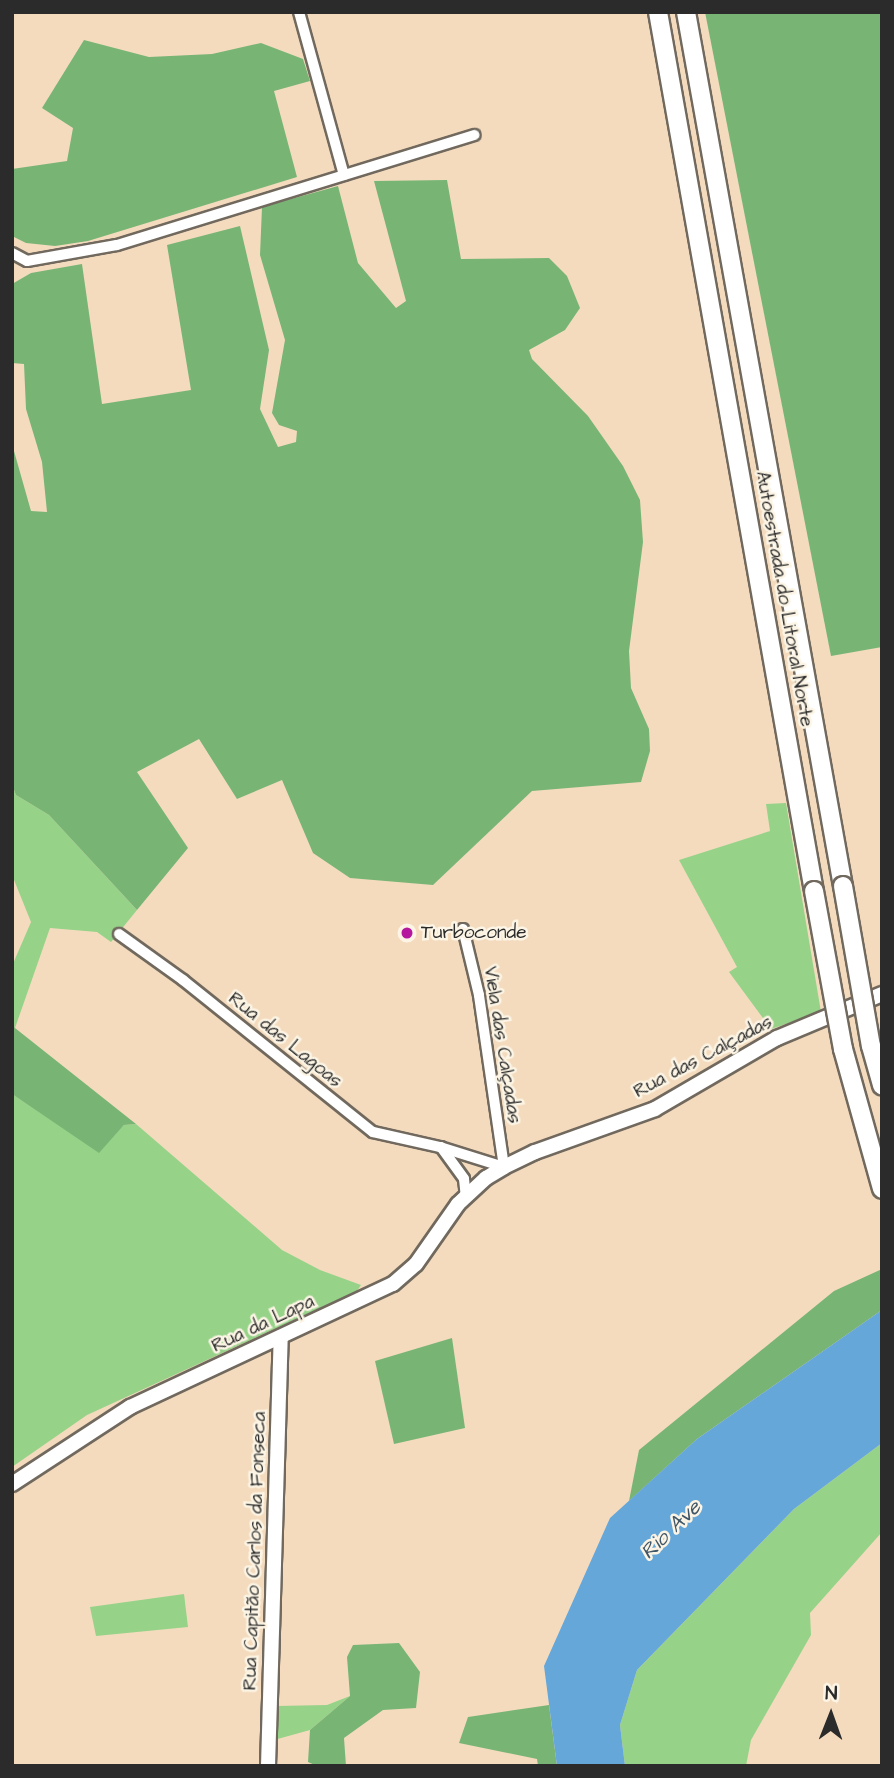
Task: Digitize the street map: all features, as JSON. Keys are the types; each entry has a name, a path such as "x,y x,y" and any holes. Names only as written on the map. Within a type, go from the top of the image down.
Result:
{"highway":[{"name":"Autoestrada do Litoral Norte","path":"658,12 843,1049 882,1189"},
{"name":"Autoestrada do Litoral Norte","path":"686,12 871,1046 882,1085"}],"main road":[{"name":"Rua das Calçadas","path":"504,1167 535,1152 655,1109 777,1038 882,994"},
{"name":"Rua da Lapa","path":"12,1484 130,1407 393,1284 415,1264 466,1197 486,1178 504,1167"},
{"name":"Rua Capitão Carlos da Fonseca","path":"268,1766 281,1337"}],"street":[{"path":"299,12 344,175"},
{"path":"12,253 27,261 117,245 474,135"},
{"name":"Viela das Calçadas","path":"463,929 479,995 504,1167"},
{"name":"Rua das Lagoas","path":"119,934 183,980 373,1132 440,1147 504,1167"},
{"path":"440,1147 464,1180 466,1197"}],"green space":[{"path":"705,12 882,12 882,647 831,656"},
{"path":"84,40 149,57 212,54 261,43 303,59 310,81 274,91 297,177 88,241 55,246 26,243 12,236 12,169 67,161 73,128 42,108"},
{"path":"447,180 461,259 549,258 567,276 580,308 565,330 529,350 532,359 588,416 623,466 640,500 643,542 629,651 631,688 649,729 650,751 641,782 532,791 433,885 350,878 313,853 282,780 237,799 199,739 137,772 188,848 137,910 49,815 16,795 12,785 12,432 14,451 31,511 47,512 42,462 26,409 24,364 12,363 12,284 31,273 82,264 102,404 191,390 167,245 240,226 269,350 260,409 278,447 296,442 297,431 279,425 272,413 285,340 260,255 262,207 338,186 358,263 396,308 406,301 374,181"},
{"path":"12,785 16,795 49,815 137,910 111,942 97,932 50,928 15,1028 12,1023 12,966 31,922 12,875"},
{"path":"786,803 821,1012 771,1029 729,972 737,967 679,860 770,831 766,804"},
{"path":"12,1023 136,1124 124,1125 99,1153 12,1094"},
{"path":"12,1094 99,1152 124,1125 136,1124 282,1250 320,1270 361,1285 357,1291 87,1415 12,1467"},
{"path":"882,1269 882,1310 697,1439 629,1501 639,1450 834,1291"},
{"path":"452,1338 465,1428 394,1444 375,1361"},
{"path":"882,1443 882,1532 810,1613 811,1635 751,1740 746,1766 625,1766 620,1725 637,1670 794,1509"},
{"path":"184,1594 188,1627 96,1636 90,1607"},
{"path":"399,1643 420,1672 416,1708 383,1710 344,1738 346,1766 317,1766 308,1762 310,1730 350,1696 347,1657 353,1645"},
{"path":"350,1696 310,1730 274,1740 276,1706 327,1705"},
{"path":"549,1705 557,1766 538,1766 537,1759 459,1743 468,1717"}],"water":[{"name":"Rio Ave","path":"882,1310 882,1443 794,1509 637,1670 620,1725 625,1766 557,1766 544,1666 610,1518 697,1439"}],"place":[{"name":"Turboconde","path":"407,933"}]}
